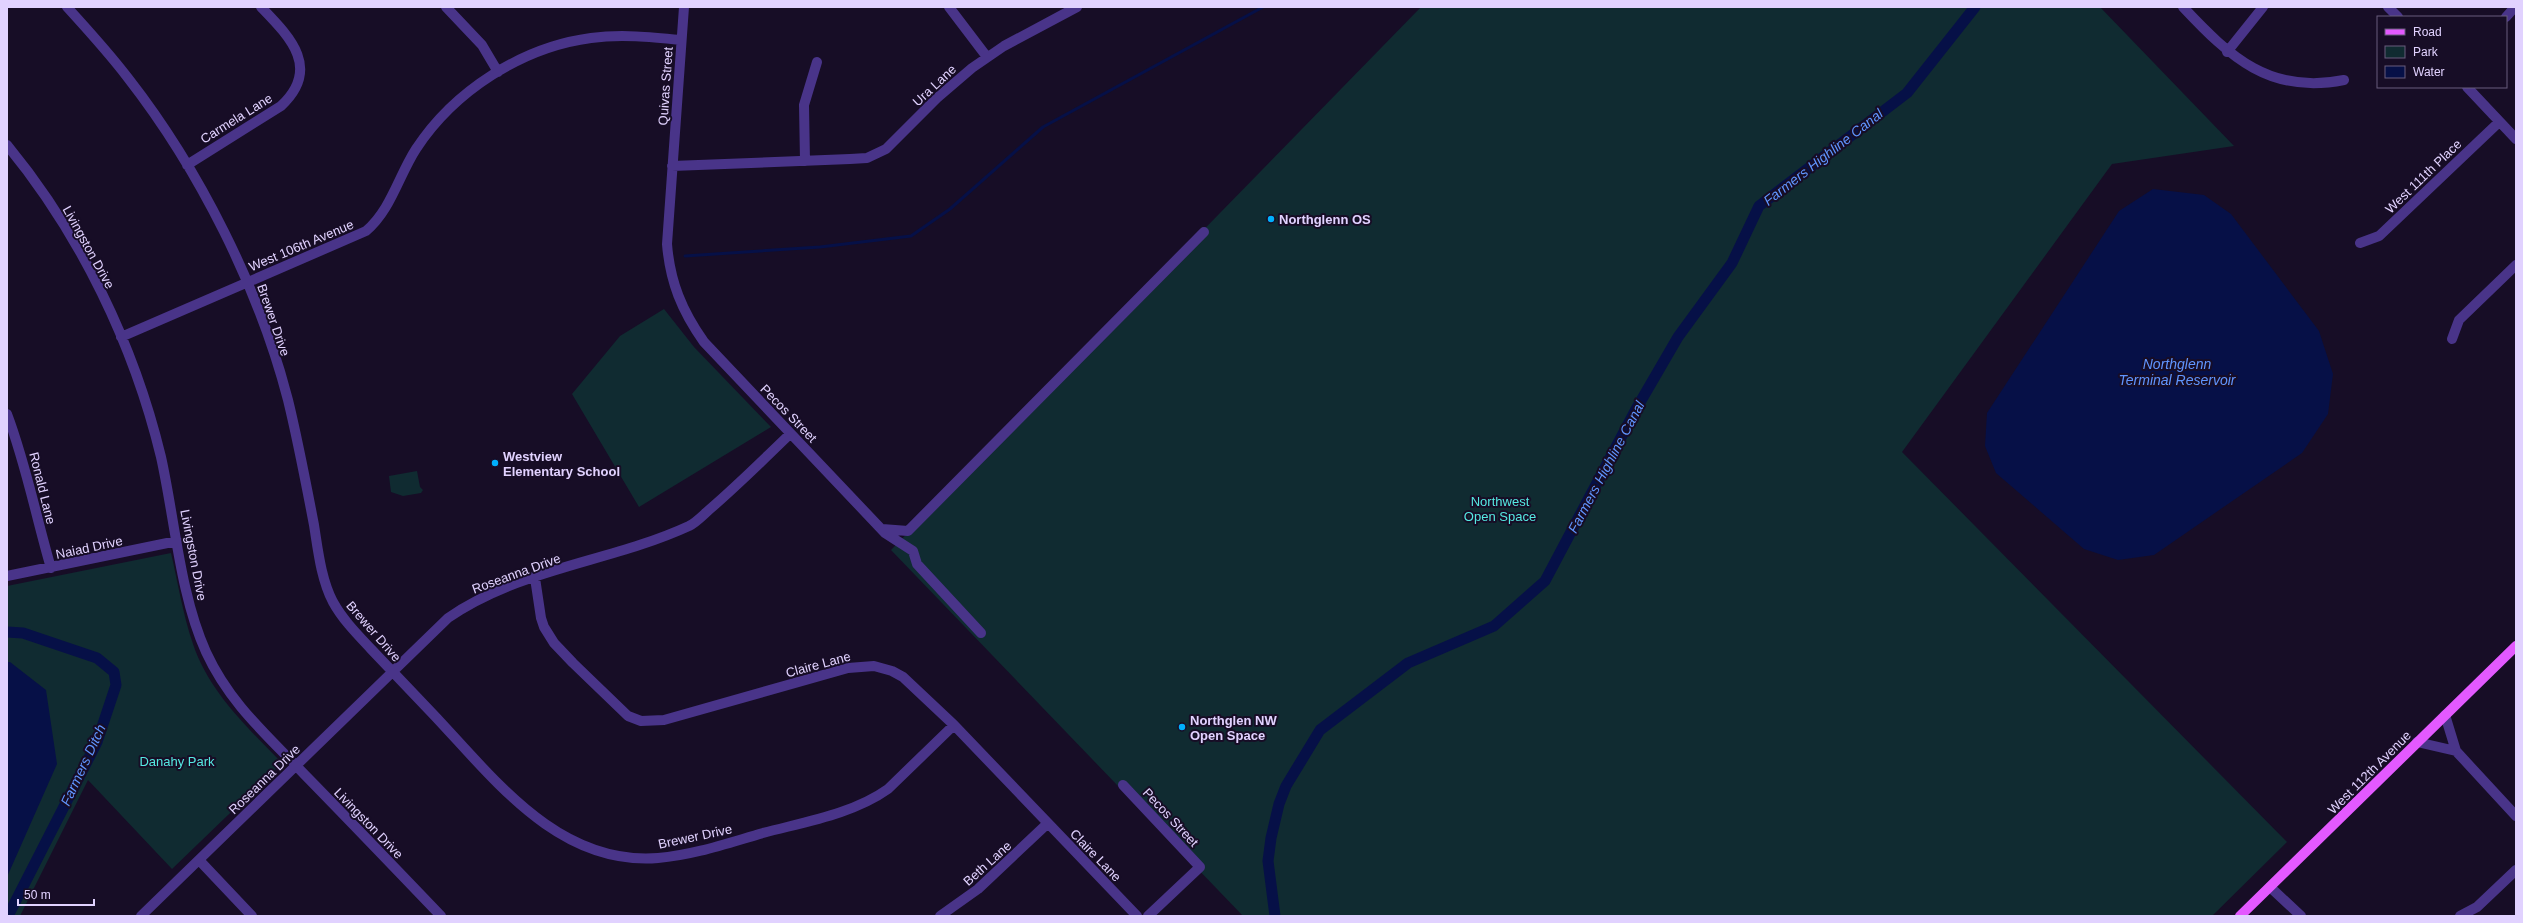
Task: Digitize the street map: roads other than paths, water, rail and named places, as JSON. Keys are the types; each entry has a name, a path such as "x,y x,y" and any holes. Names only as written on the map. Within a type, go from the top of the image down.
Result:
{"main road":[{"name":"West 112th Avenue","path":"2240,916 2516,646"}],"street":[{"name":"Brewer Drive","path":"67,7 129,78 187,164 224,232 247,282 287,397 326,586 341,616 392,672 501,785 537,819 557,833 587,847 640,858 658,858 701,850 868,802 888,789 954,726"},
{"name":"Carmela Lane","path":"187,164 281,106 291,96 296,85 300,63 292,41 261,7"},
{"path":"446,7 482,45 498,72"},
{"name":"Quivas Street","path":"672,166 684,7"},
{"path":"949,7 987,57"},
{"name":"Ura Lane","path":"672,166 850,159 877,154 896,140 959,78 987,57 1077,7"},
{"path":"2183,7 2227,52 2263,74 2281,80 2323,84 2344,80"},
{"path":"2227,52 2263,7"},
{"path":"2388,7 2397,16"},
{"path":"2507,16 2516,7"},
{"name":"West 106th Avenue","path":"121,337 359,234 373,225 384,211 408,163 424,138 465,96 498,72 550,48 590,38 634,36 681,40"},
{"path":"805,161 804,105 817,62"},
{"path":"2468,88 2516,139"},
{"name":"West 111th Place","path":"2360,243 2379,236 2499,122"},
{"name":"Livingston Drive","path":"7,146 38,186 84,260 121,337 154,434 192,615 213,667 239,707 441,916"},
{"name":"Pecos Street","path":"672,166 668,220 669,266 673,286 685,314 704,342 885,533 913,551 917,564 981,633"},
{"path":"882,529 908,531 1204,232"},
{"path":"2452,339 2459,320 2516,265"},
{"name":"Ronald Lane","path":"7,414 18,442 51,568"},
{"name":"Roseanna Drive","path":"141,916 444,621 467,605 495,592 642,545 691,525 718,502 790,434"},
{"name":"Naiad Drive","path":"7,576 177,541"},
{"name":"Claire Lane","path":"536,578 541,618 554,643 622,712 641,721 664,720 848,668 867,666 892,671 903,677 954,726 1137,916"},
{"path":"2445,716 2456,751 2516,816"},
{"path":"2417,742 2456,751"},
{"name":"Pecos Street","path":"1123,785 1200,867 1148,916"},
{"name":"Beth Lane","path":"940,916 978,889 1047,824"},
{"path":"199,860 252,916"},
{"path":"2460,916 2477,907 2516,870"},
{"path":"2270,887 2301,916"}],"water":[{"name":"Northglenn Terminal Reservoir","path":"2153,189 2204,195 2231,214 2319,331 2333,374 2328,414 2302,453 2154,555 2118,560 2084,549 1996,473 1985,446 1987,413 2119,211"},
{"path":"7,662 10,662 46,690 57,764 7,877"}],"waterway":[{"path":"685,256 820,247 911,236 950,209 1043,127 1263,7"},
{"name":"Farmers Highline Canal","path":"1275,916 1268,861 1271,838 1279,804 1286,786 1320,730 1408,663 1494,626 1545,581 1635,411 1678,337 1732,263 1759,206 1907,93 1975,7"},
{"name":"Farmers Ditch","path":"7,632 23,633 97,658 114,672 116,685 97,742 8,916"}],"place":[{"name":"Northglenn OS","path":"1271,219"},
{"name":"Westview Elementary School","path":"495,463"},
{"name":"Northglen NW Open Space","path":"1182,727"}],"park label":[{"name":"Northwest Open Space","path":"1500,508"},
{"name":"Danahy Park","path":"177,761"}]}
